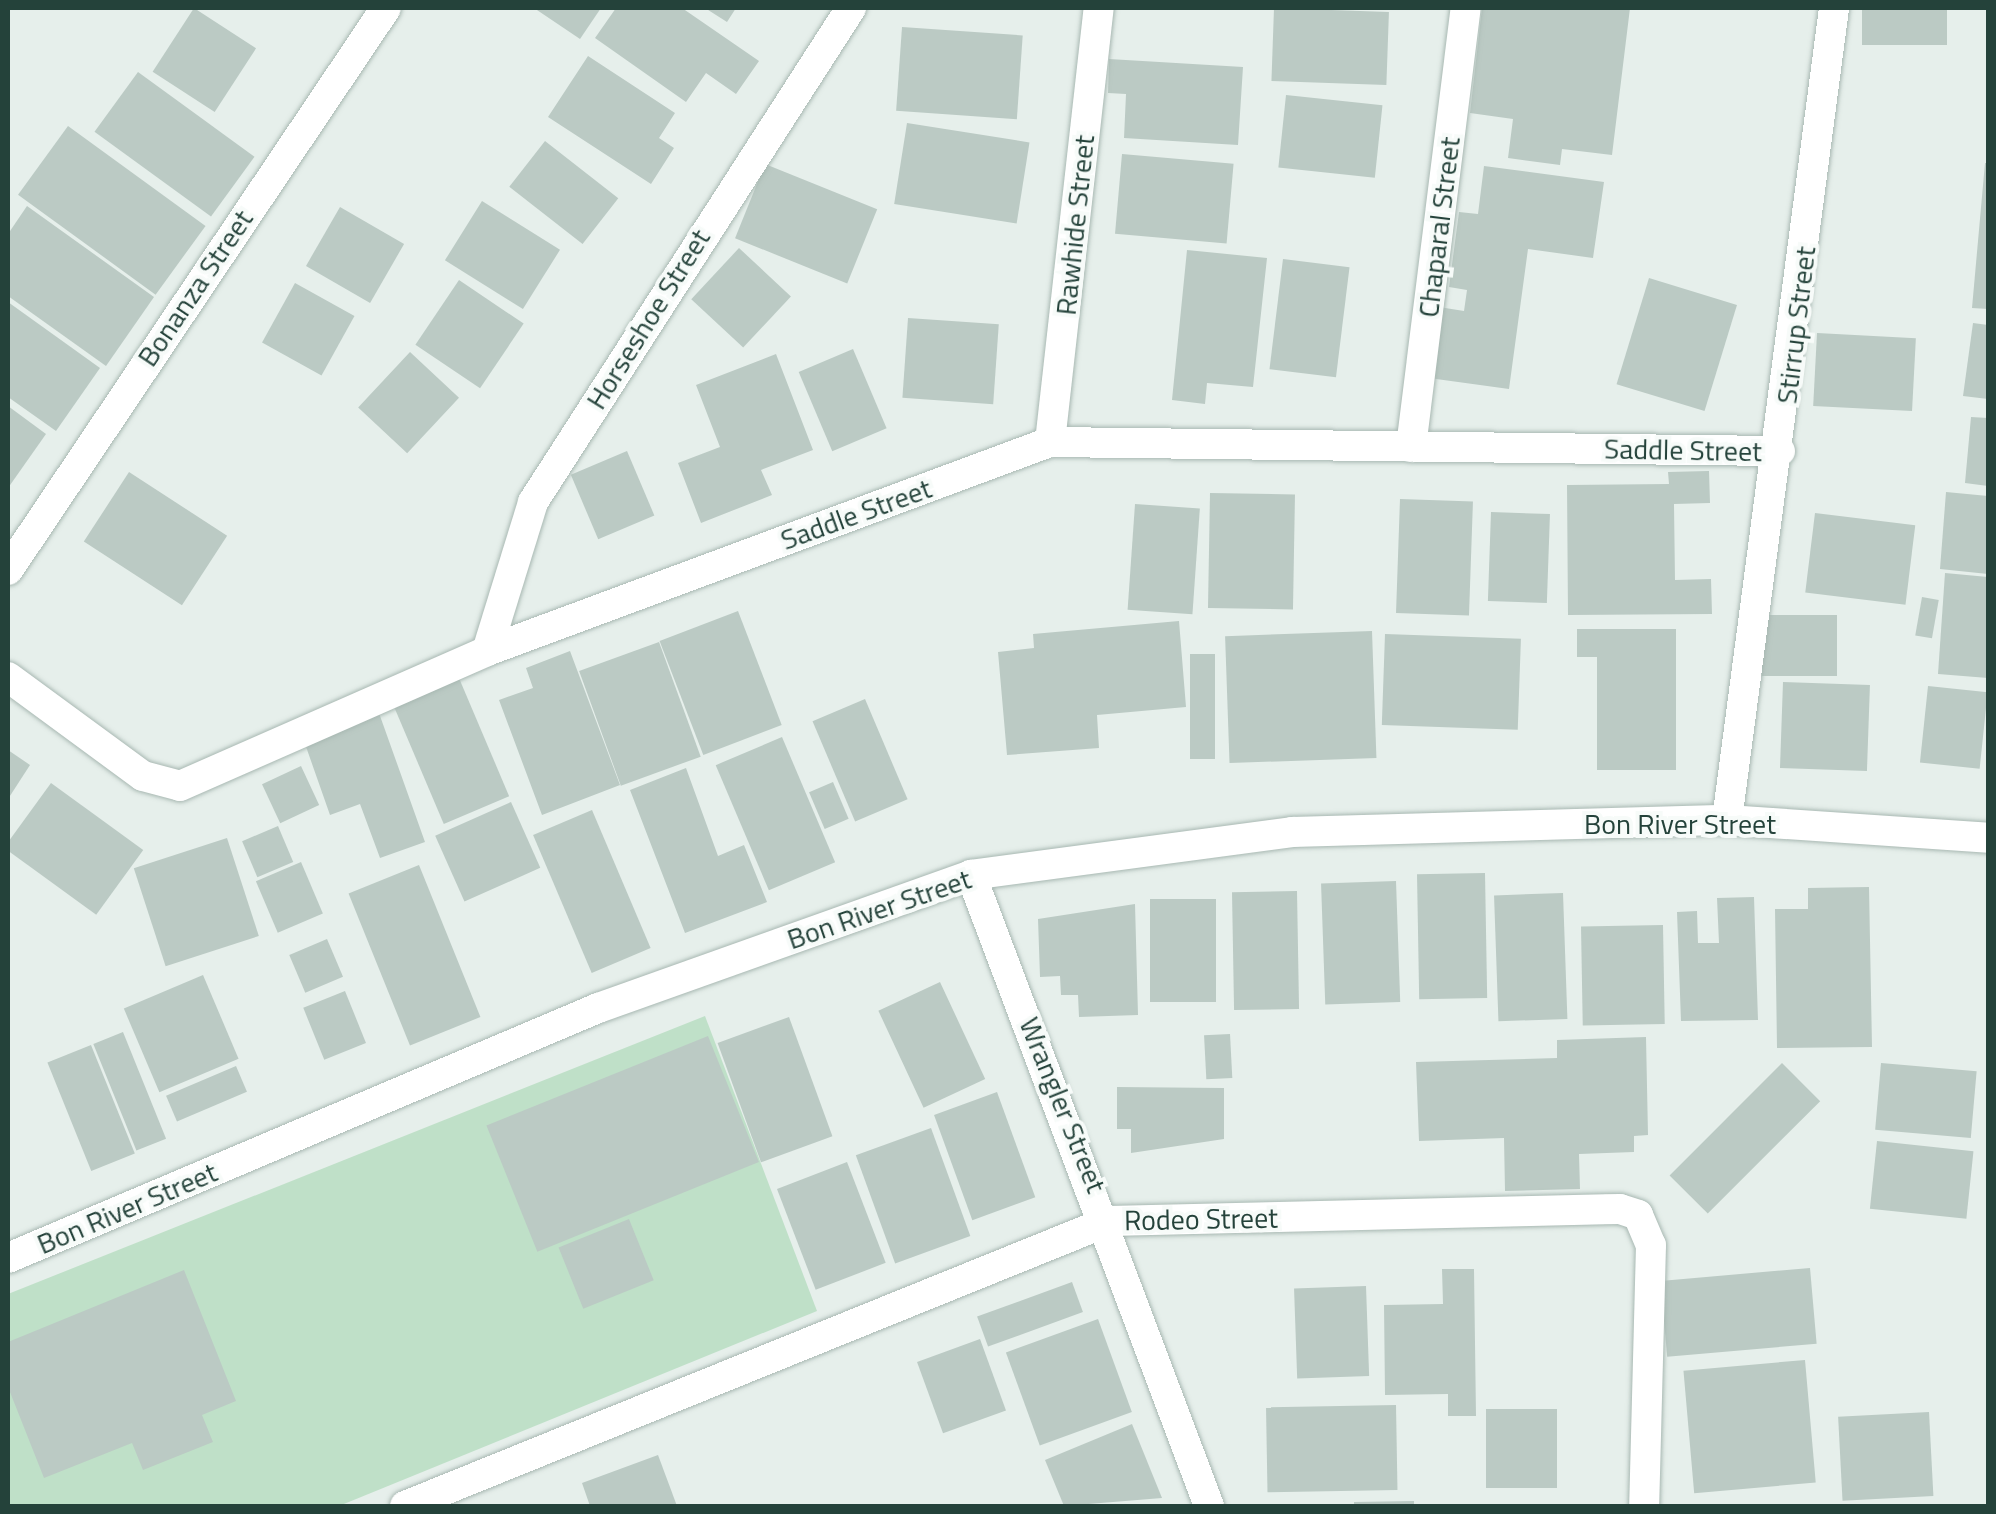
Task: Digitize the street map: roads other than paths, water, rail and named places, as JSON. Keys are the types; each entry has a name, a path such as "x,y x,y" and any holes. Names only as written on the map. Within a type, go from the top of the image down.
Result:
{"street":[{"name":"Bonanza Street","path":"8,570 386,8"},
{"name":"Horseshoe Street","path":"487,651 533,502 852,8"},
{"name":"Rawhide Street","path":"1050,442 1099,8"},
{"name":"Chaparal Street","path":"1411,447 1466,8"},
{"name":"Stirrup Street","path":"1727,820 1780,451 1834,8"},
{"name":"Saddle Street","path":"8,676 143,776 180,786 487,651 1050,442 1780,451"},
{"name":"Bon River Street","path":"8,1258 598,1008 971,875 1272,834 1727,820 1988,838"},
{"name":"Wrangler Street","path":"971,875 1109,1222 1209,1506"},
{"name":"Rodeo Street","path":"405,1506 1109,1222 1638,1216 1651,1245 1644,1506"}]}
